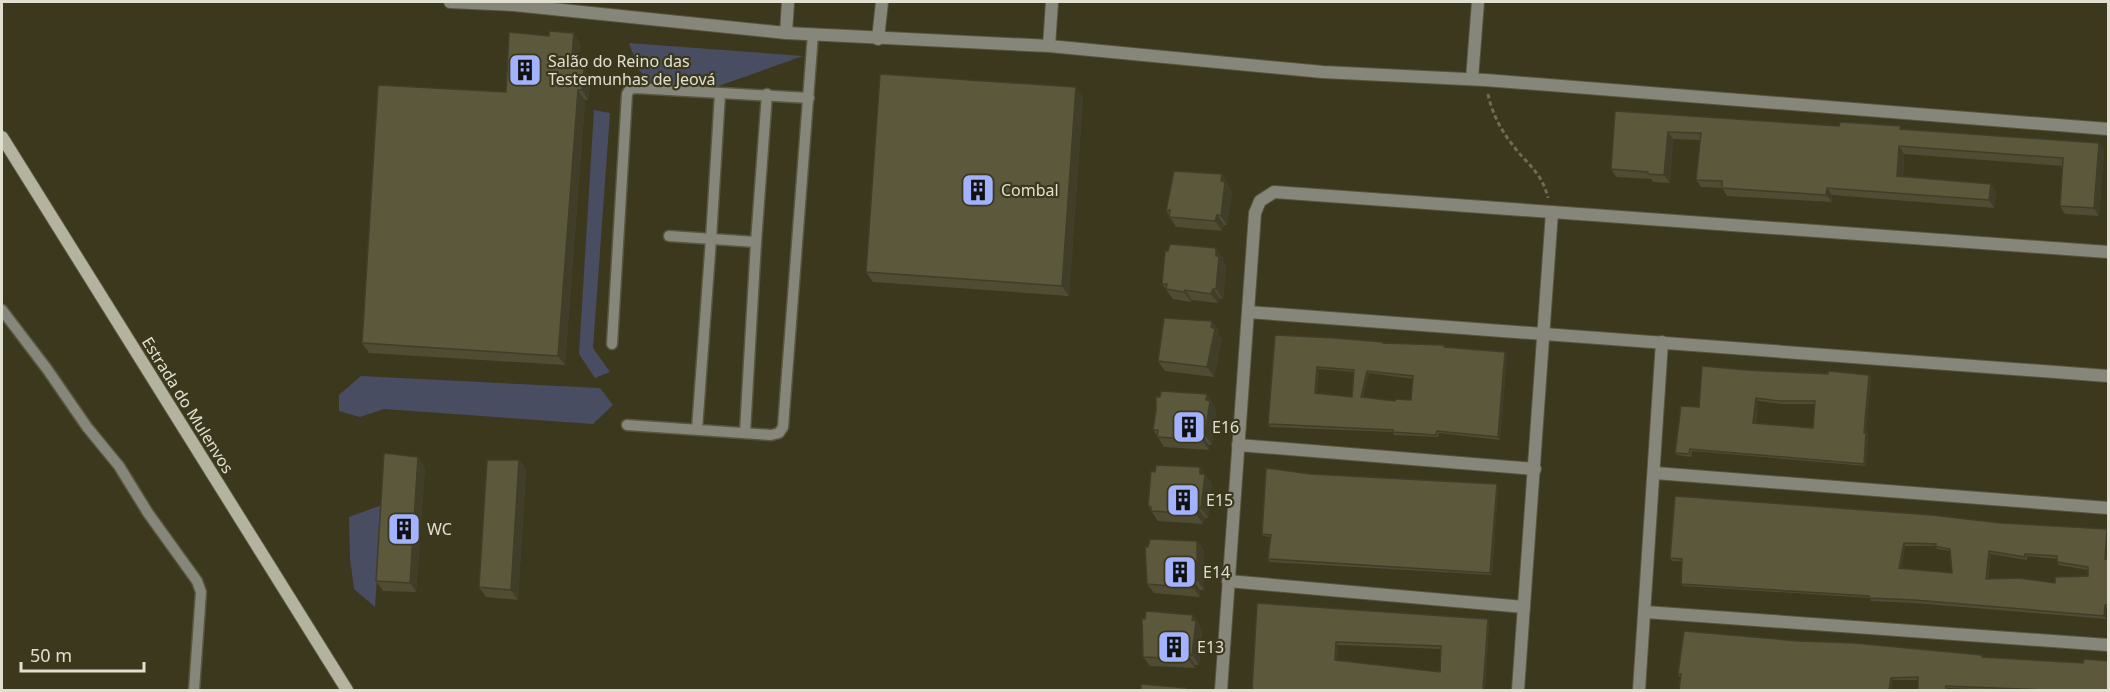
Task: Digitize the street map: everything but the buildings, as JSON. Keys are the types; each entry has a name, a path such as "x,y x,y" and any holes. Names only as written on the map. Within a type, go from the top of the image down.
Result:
{"street":[{"path":"450,2 514,3 786,33 1049,46 1323,72 1479,80 2109,129"},
{"path":"786,33 788,2"},
{"path":"878,39 882,2"},
{"path":"1049,46 1052,2"},
{"path":"1478,2 1479,80"},
{"name":"Estrada do Mulenvos","path":"2,137 347,690"},
{"path":"1221,690 1255,213 1260,201 1274,192 2109,252"},
{"path":"1518,690 1552,212"},
{"path":"1248,312 2109,376"},
{"path":"1639,690 1646,612 1662,342"},
{"path":"1238,445 1535,469"},
{"path":"1654,473 2109,508"},
{"path":"1228,581 1524,607"},
{"path":"1646,612 2109,645"}],"lane":[{"path":"627,425 659,419 697,429 771,435 779,433 783,427 813,34"},
{"path":"612,344 627,94 630,89 635,88 677,99 720,94 767,94 809,98"},
{"path":"697,429 720,94"},
{"path":"745,432 767,94"},
{"path":"669,236 756,242"},
{"path":"2,310 118,466 148,513 197,581 201,592 194,690"}],"path":[{"path":"1479,80 1499,127 1515,149 1538,172 1545,184 1552,212"}],"shaded area":[{"path":"629,43 803,56 716,87 654,85 639,70"},
{"path":"594,110 610,113 593,348 610,372 595,378 579,354"},
{"path":"361,376 600,388 613,405 593,424 384,409 360,417 339,411 339,395"},
{"path":"382,505 375,607 354,589 350,558 349,517"}],"place":[{"name":"Salão do Reino das Testemunhas de Jeová","path":"525,70"},
{"name":"Combal","path":"978,190"},
{"name":"E16","path":"1189,427"},
{"name":"E15","path":"1183,500"},
{"name":"WC","path":"404,529"},
{"name":"E14","path":"1180,572"},
{"name":"E13","path":"1174,647"}]}
